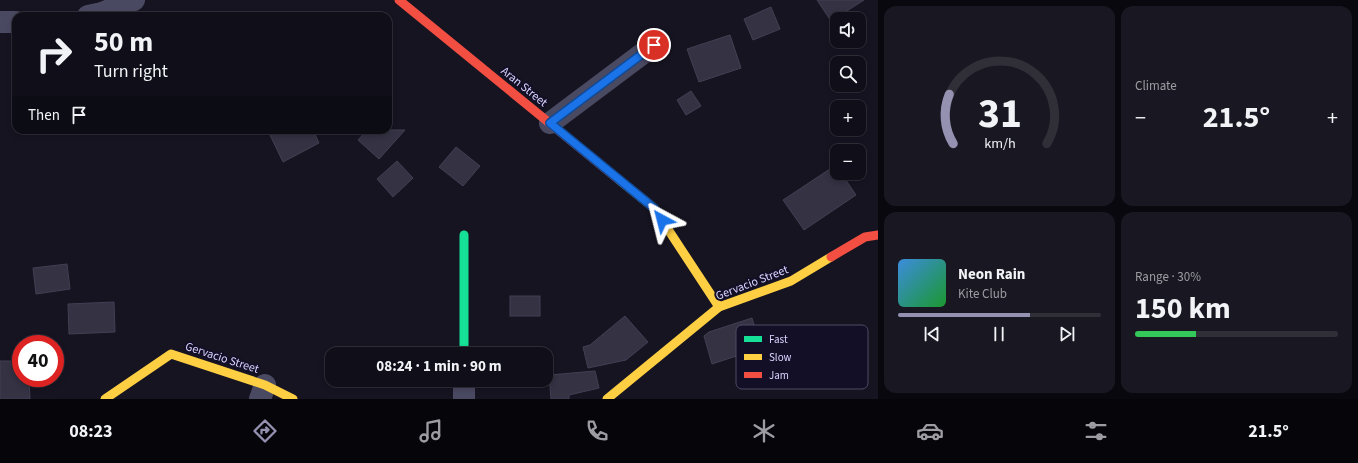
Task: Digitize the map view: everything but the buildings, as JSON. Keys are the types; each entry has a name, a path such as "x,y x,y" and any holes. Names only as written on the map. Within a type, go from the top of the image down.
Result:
{"street":[{"path":"104,12 134,0"},
{"name":"Aran Street","path":"399,0 654,208 719,307"},
{"path":"0,22 12,22"},
{"path":"550,123 654,45"},
{"path":"464,235 464,347"},
{"name":"Gervacio Street","path":"607,399 719,307 791,281 865,237 878,235"},
{"name":"Gervacio Street","path":"105,399 171,354 262,392 293,399"},
{"path":"464,387 464,399"}],"traffic: fast":[{"path":"464,235 464,347"}],"traffic: slow":[{"path":"618,179 654,208 719,307"},
{"path":"607,399 719,307 791,281 831,257"},
{"path":"105,399 171,354 265,385 293,399"}],"traffic: jam":[{"path":"399,0 618,179"},
{"path":"831,257 865,237 878,235"}],"route":[{"path":"654,45 550,123 654,208 662,220"}]}
